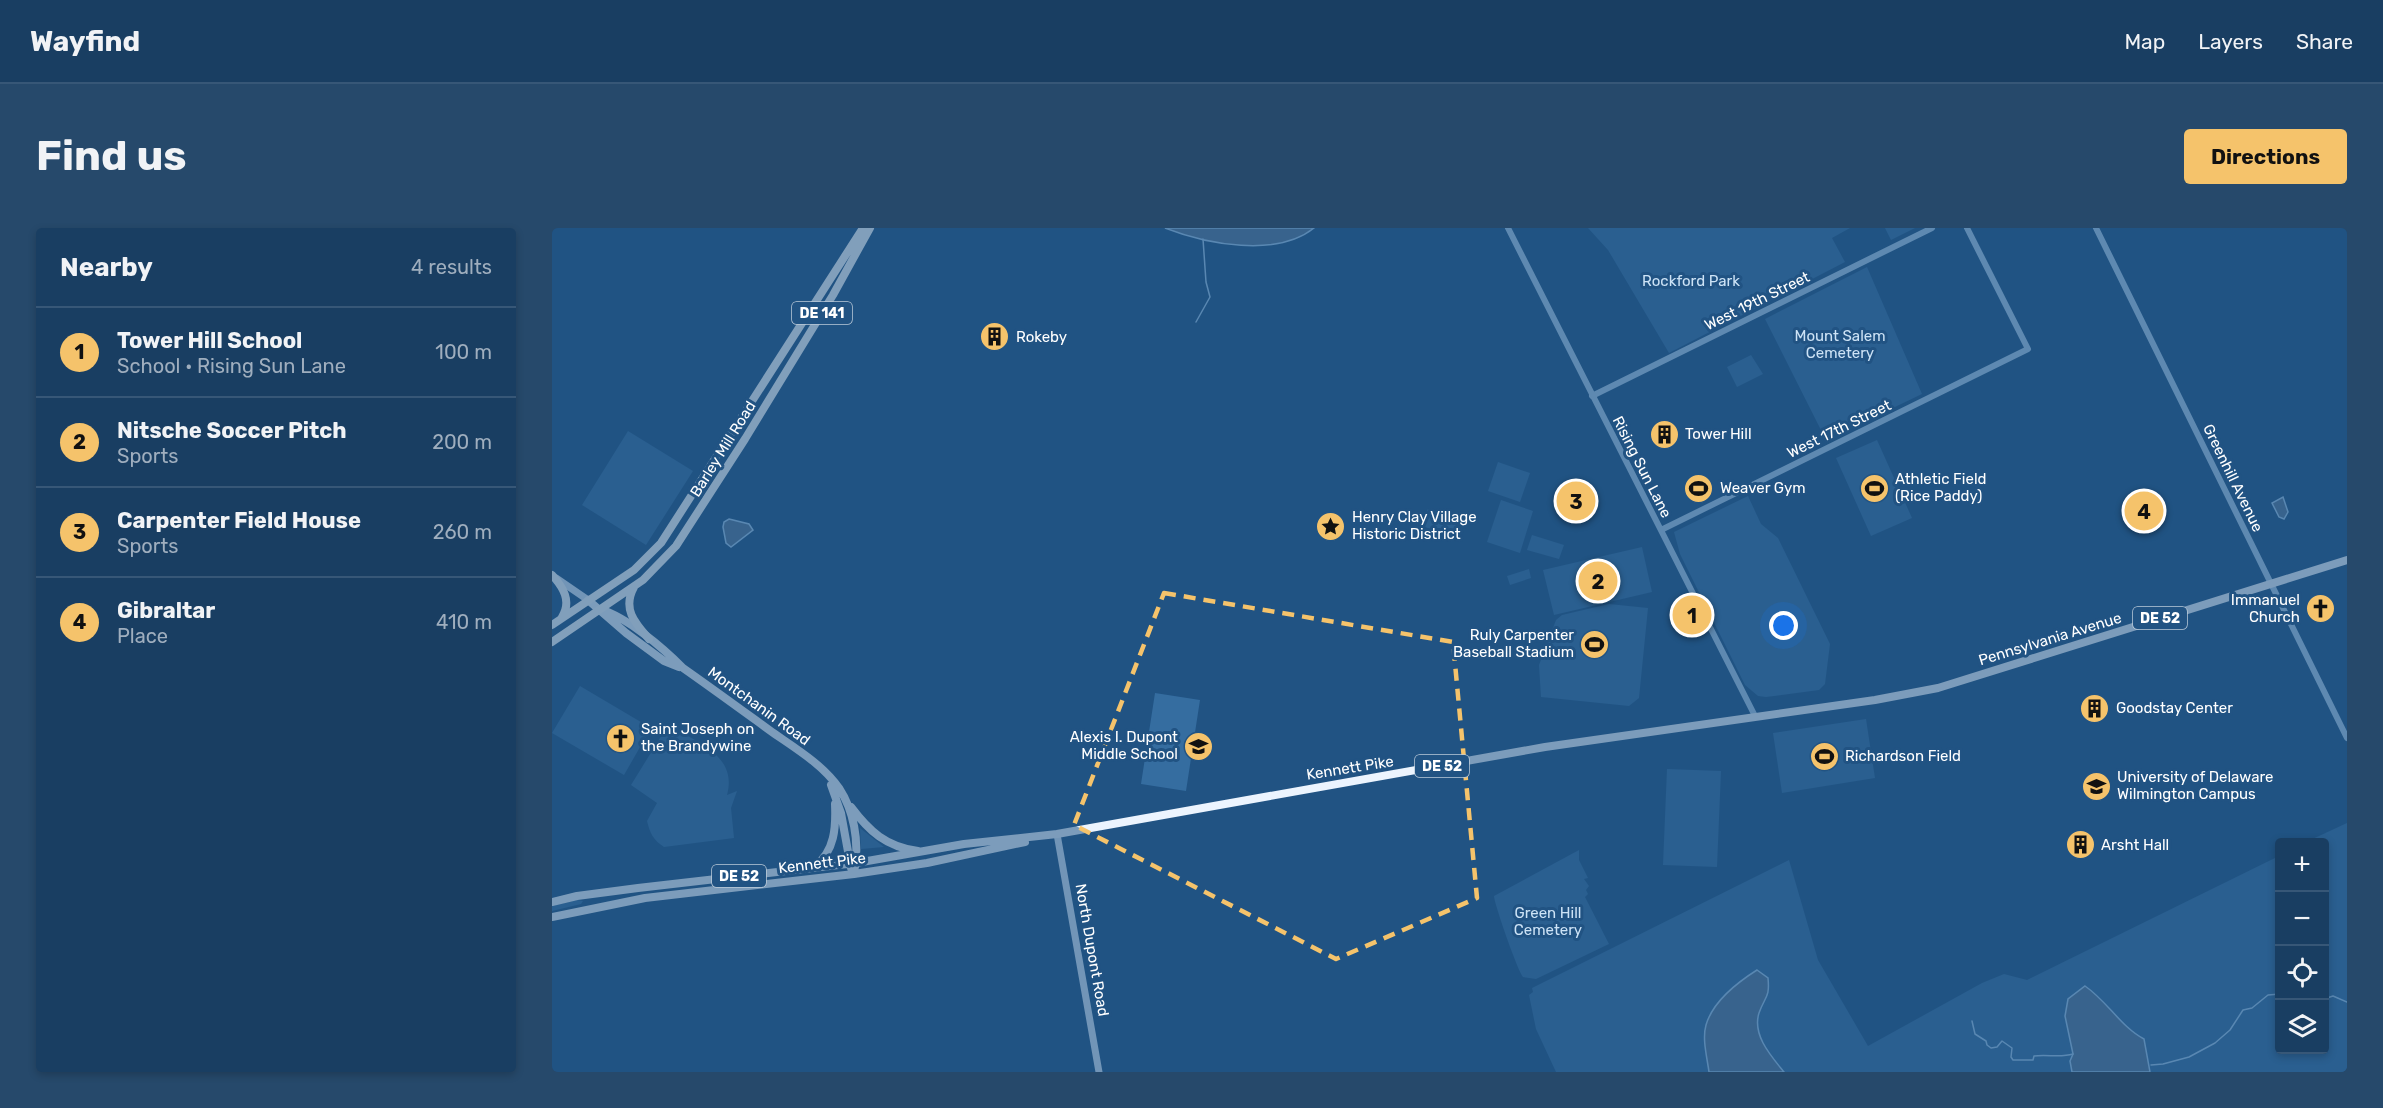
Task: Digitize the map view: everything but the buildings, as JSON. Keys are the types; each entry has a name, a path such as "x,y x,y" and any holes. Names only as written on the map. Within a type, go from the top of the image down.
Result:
{"highway":[{"name":"Barley Mill Road","path":"552,625 634,570 661,543 863,228"},
{"name":"Barley Mill Road","path":"552,642 635,586 669,554 702,507 833,295 870,228"},
{"path":"702,507 710,487 738,441 737,427"},
{"path":"552,575 563,588 567,598 567,607 562,618"},
{"path":"635,586 630,596 629,612 649,639"}],"main road":[{"name":"Pennsylvania Avenue","path":"1755,716 1875,700 1938,688 2347,560"},
{"name":"Montchanin Road","path":"552,575 600,609 613,623 664,661 683,668"},
{"name":"Montchanin Road","path":"600,609 616,615 666,651 683,668 820,767 838,792 854,827 854,874"},
{"name":"Kennett Pike","path":"552,917 645,898 854,874 966,856 1057,834 1242,800 1545,747 1755,716"},
{"path":"838,792 861,821 879,838 903,848 927,852"},
{"path":"814,867 826,855 834,834 838,792"},
{"name":"Kennett Pike","path":"552,902 577,896 853,863 964,844 1057,834"},
{"name":"North Dupont Road","path":"1057,834 1100,1072"}],"street":[{"name":"Rising Sun Lane","path":"1508,228 1755,716"},
{"name":"West 19th Street","path":"1592,396 1932,228"},
{"name":"West 17th Street","path":"1661,530 2028,349 1967,228"},
{"name":"Greenhill Avenue","path":"2096,228 2347,738"}],"highlighted area":[{"path":"1164,593 1453,642 1477,898 1336,959 1074,825"}],"green space":[{"name":"Rockford Park","path":"1588,228 1850,228 1832,238 1845,262 1669,353 1608,250"},
{"path":"1885,228 1915,228 1891,240"},
{"name":"Mount Salem Cemetery","path":"1867,267 1922,394 1826,440 1765,319"},
{"path":"1751,355 1763,374 1737,387 1727,367"},
{"path":"628,431 693,471 646,545 582,505"},
{"name":"Athletic Field (Rice Paddy)","path":"1877,440 1912,518 1871,536 1836,458"},
{"path":"1498,462 1530,473 1520,502 1488,491"},
{"path":"1748,496 1761,524 1778,538 1830,644 1825,684 1819,690 1766,697 1758,696 1745,685 1680,554 1674,532"},
{"path":"1501,500 1533,511 1520,553 1487,542"},
{"path":"1428,509 1458,526 1450,540 1420,524"},
{"path":"1532,535 1564,545 1559,559 1527,550"},
{"path":"1642,547 1652,592 1554,615 1543,570"},
{"path":"1529,569 1531,578 1510,585 1507,576"},
{"name":"Ruly Carpenter Baseball Stadium","path":"1609,604 1648,608 1639,698 1629,706 1541,697 1539,665 1556,620 1562,615"},
{"path":"580,686 651,728 624,775 552,733"},
{"path":"1155,693 1200,700 1186,791 1141,784"},
{"name":"Richardson Field","path":"1866,719 1875,778 1782,793 1773,733"},
{"path":"668,725 702,744 721,760 729,781 727,795 737,791 731,808 734,838 664,847 652,836 647,821 657,803 631,785"},
{"path":"1667,769 1721,771 1717,867 1663,865"},
{"path":"2347,823 2347,1072 1556,1072 1536,1029 1529,995 1533,992 1532,988 1789,860 1818,960 1868,1046 1982,983 2004,974 2027,980 2275,858 2275,1054 2329,1054 2329,838 2315,838"},
{"path":"860,828 884,847 861,849"},
{"name":"Green Hill Cemetery","path":"1579,850 1579,860 1588,878 1584,879 1589,886 1585,897 1609,944 1536,979 1523,977 1506,936 1494,896"},
{"path":"577,900 583,901 581,904 552,911 552,906"}],"shaded area":[{"path":"1165,228 1314,228 1299,237 1281,243 1241,245 1200,239"},
{"path":"2283,497 2288,512 2284,519 2279,517 2272,503"},
{"path":"729,519 749,524 753,530 731,547 726,543 723,527 724,522"},
{"path":"1757,970 1768,978 1768,993 1759,1013 1760,1037 1784,1072 1709,1072 1704,1036 1709,1016 1727,993"},
{"path":"2085,986 2128,1028 2144,1039 2150,1072 2072,1072 2070,1061 2073,1054 2065,1016 2068,999"}],"waterway":[{"path":"1196,322 1210,297 1206,282 1203,239"},
{"path":"2151,1065 2189,1057 2215,1043 2230,1030 2243,1010 2252,1008 2268,995 2275,994"},
{"path":"2329,997 2333,996 2347,1002"},
{"path":"1972,1021 1975,1034 1986,1041 1991,1048 1997,1047 2002,1041 2012,1048 2013,1060 2033,1060 2034,1056 2073,1054"}],"place":[{"name":"Rokeby","path":"995,337"},
{"name":"Tower Hill","path":"1664,434"},
{"name":"Weaver Gym","path":"1699,488"},
{"name":"Athletic Field (Rice Paddy)","path":"1874,488"},
{"name":"Carpenter Field House","path":"1576,501"},
{"name":"Gibraltar","path":"2144,511"},
{"name":"Henry Clay Village Historic District","path":"1331,526"},
{"name":"Nitsche Soccer Pitch","path":"1598,581"},
{"name":"Immanuel Church","path":"2321,609"},
{"name":"Tower Hill School","path":"1692,615"},
{"name":"Ruly Carpenter Baseball Stadium","path":"1595,644"},
{"name":"Goodstay Center","path":"2095,708"},
{"name":"Saint Joseph on the Brandywine","path":"620,738"},
{"name":"Alexis I. Dupont Middle School","path":"1199,746"},
{"name":"Richardson Field","path":"1824,756"},
{"name":"University of Delaware Wilmington Campus","path":"2096,786"},
{"name":"Arsht Hall","path":"2080,845"}]}
